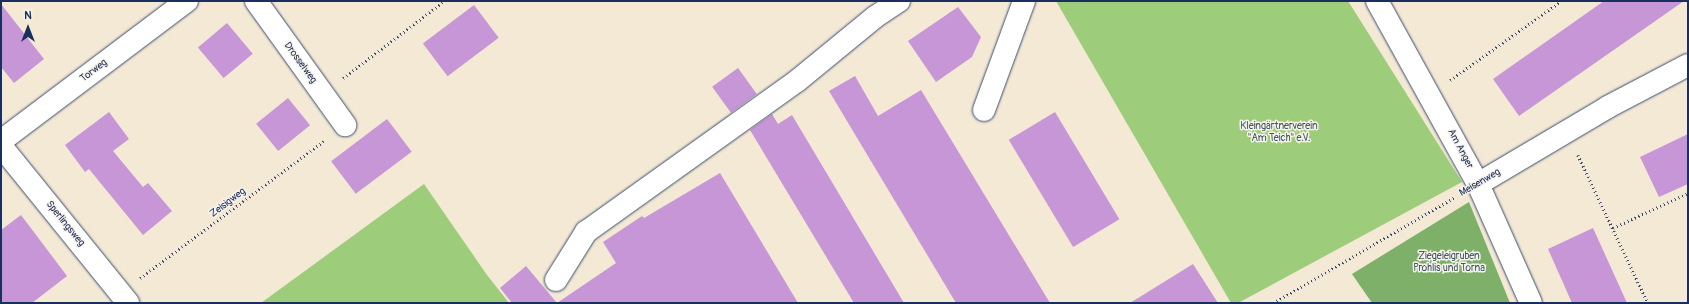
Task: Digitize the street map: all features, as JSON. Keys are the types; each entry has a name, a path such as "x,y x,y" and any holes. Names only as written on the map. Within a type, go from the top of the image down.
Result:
{"street":[{"name":"Torweg","path":"1,141 187,1"},
{"name":"Drosselweg","path":"256,1 345,125"},
{"path":"556,280 586,232 797,81 875,17 899,1"},
{"path":"984,110 1024,1"},
{"name":"Am Anger","path":"1377,1 1430,94 1478,184 1531,303"},
{"name":"Meisenweg","path":"1478,184 1608,107 1688,65"},
{"name":"Sperlingsweg","path":"1,146 124,298"}],"path":[{"path":"322,94 444,1"},
{"path":"1430,94 1560,1"},
{"name":"Zeisigweg","path":"124,298 345,125"},
{"path":"1567,132 1648,303"},
{"name":"Meisenweg","path":"1273,303 1478,184"},
{"path":"1613,228 1688,193"}],"green space":[{"name":"Kleingärtnerverein \"Am Teich\" e.V.","path":"1056,1 1348,1 1462,182 1238,303 1231,303"},
{"path":"424,184 487,275 509,303 261,303"},
{"name":"Ziegeleigruben Prohlis und Torna","path":"1469,202 1510,303 1372,303 1352,274"}],"building":[{"path":"1604,1 1684,1 1519,116 1493,79"},
{"path":"1,4 44,59 14,83 1,67"},
{"path":"474,5 499,38 448,76 423,44"},
{"path":"958,7 981,37 972,57 936,82 908,41"},
{"path":"227,23 253,54 224,78 198,47"},
{"path":"738,68 757,94 731,113 712,87"},
{"path":"855,76 878,116 921,90 1050,303 956,303 829,91"},
{"path":"288,98 310,125 278,151 256,124"},
{"path":"109,112 129,139 113,151 143,187 148,183 172,211 143,235 89,169 85,172 65,145"},
{"path":"1055,112 1119,219 1073,247 1009,140"},
{"path":"772,114 778,124 792,115 904,303 854,303 750,130"},
{"path":"387,119 412,152 356,194 331,161"},
{"path":"1688,134 1688,184 1659,197 1640,157"},
{"path":"720,173 798,303 557,303 616,263 603,242 642,216 644,218"},
{"path":"21,215 67,276 32,303 1,303 1,230"},
{"path":"1593,228 1627,303 1572,303 1548,249"},
{"path":"1193,264 1218,303 1130,303"},
{"path":"526,266 557,303 512,303 500,288"}]}
